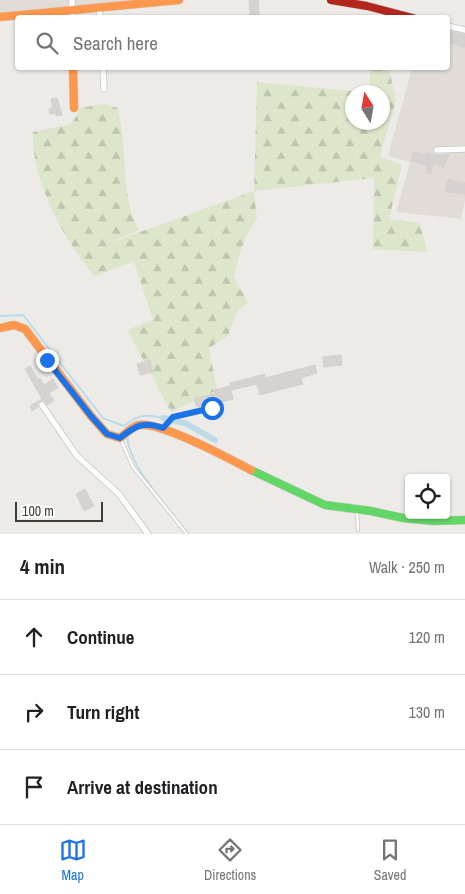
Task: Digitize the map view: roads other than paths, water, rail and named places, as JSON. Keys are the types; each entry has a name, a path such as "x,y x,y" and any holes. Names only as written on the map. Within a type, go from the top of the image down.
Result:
{"street":[{"path":"72,0 72,14"},
{"path":"48,15 72,14 119,3 179,0"},
{"path":"331,0 367,6 402,15"},
{"path":"99,7 100,15"},
{"path":"0,17 15,16"},
{"path":"450,26 465,30"},
{"path":"73,70 74,108"},
{"path":"103,70 104,89"},
{"path":"437,150 465,150"},
{"path":"0,328 14,325 25,329 91,416 107,434 123,436 134,430 138,425 147,424 164,427 325,505 403,518 433,521 465,520"},
{"path":"42,404 78,456 119,494 148,534"}],"lane":[{"path":"164,427 170,419 212,408"},
{"path":"123,436 134,467 187,534"},
{"path":"356,510 358,530"}],"waterway":[{"path":"0,316 23,315 103,418 124,426 142,416 163,418"},
{"path":"163,418 185,423 215,440"},
{"path":"127,436 130,449 142,474 188,534"}]}
